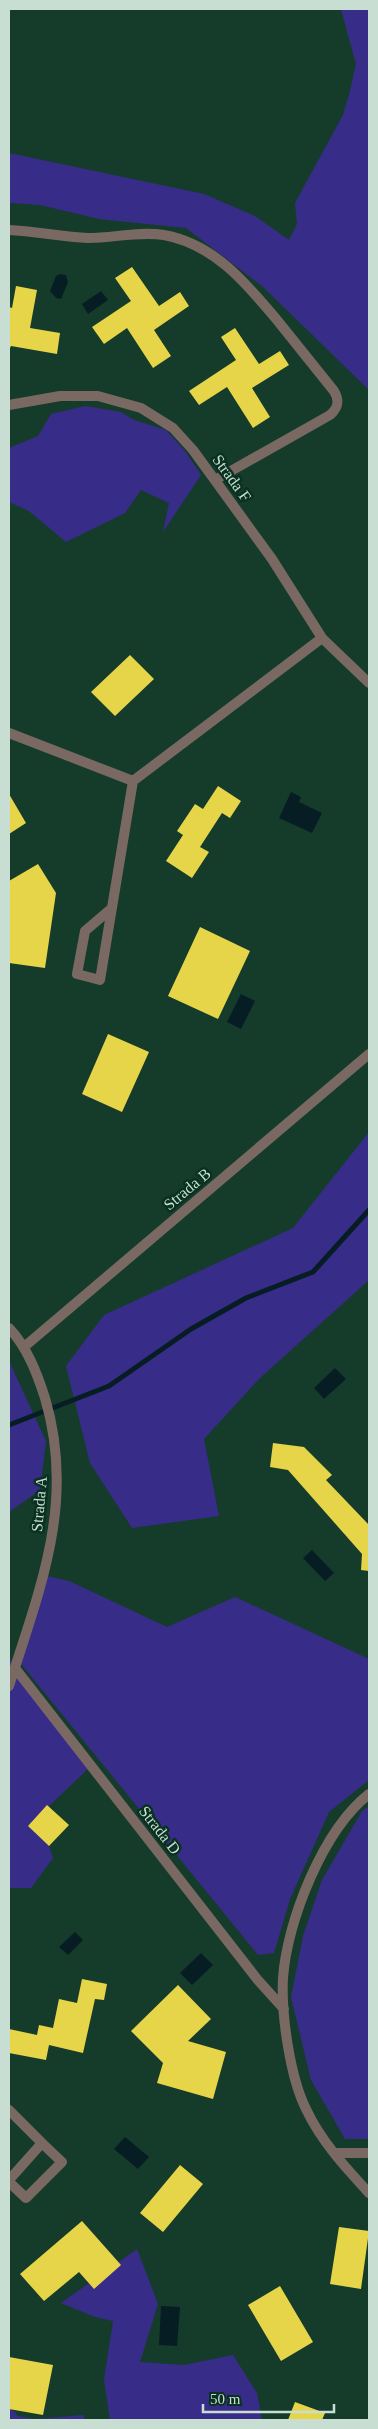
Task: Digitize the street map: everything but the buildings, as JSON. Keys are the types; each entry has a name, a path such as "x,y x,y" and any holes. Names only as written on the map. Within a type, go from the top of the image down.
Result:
{"street":[{"path":"9,230 86,238 147,233 180,239 213,256 231,268 295,342 334,391 338,400 337,407 330,415 215,480"},
{"name":"Strada F","path":"9,405 79,395 106,398 131,404 158,416 173,428 193,450 272,559 322,638 369,683"},
{"path":"112,908 85,931 77,974 100,980 112,908 133,781 322,638"},
{"path":"9,732 133,781"},
{"name":"Strada B","path":"24,1347 369,1054"},
{"name":"Strada A","path":"9,1328 24,1347 46,1403 50,1417 58,1472 54,1530 40,1585 9,1686"},
{"name":"Strada D","path":"15,1668 257,1979 284,2009"},
{"path":"369,1794 346,1816 333,1832 304,1893 286,1960 284,2009 298,2087 306,2109 334,2153 369,2193"},
{"path":"9,2110 62,2162 26,2198 9,2181 42,2143"},
{"path":"334,2153 369,2153"}],"shaded area":[{"path":"341,9 369,9 369,390 262,286 186,228 99,219 40,205 9,203 9,153 204,194 255,216 289,240 297,224 295,203 343,115 350,91 356,64"},
{"path":"85,406 121,412 134,420 166,430 185,451 201,475 163,532 169,503 141,490 125,513 66,542 29,511 9,502 9,448 38,436 51,414"},
{"path":"369,1132 369,1280 260,1378 204,1439 219,1516 132,1528 90,1463 66,1366 104,1315 293,1228"},
{"path":"9,1361 46,1441 40,1490 9,1512"},
{"path":"47,1576 69,1581 167,1627 235,1597 369,1659 369,1780 329,1812 290,1899 274,1953 258,1955 17,1659"},
{"path":"9,1657 15,1668 91,1766 28,1826 49,1846 53,1858 31,1888 9,1888"},
{"path":"369,1806 369,2139 345,2139 311,2080 291,1997 303,1936 322,1880 362,1811"},
{"path":"137,2249 158,2304 140,2362 184,2365 233,2355 257,2393 262,2420 110,2420 104,2380 113,2321 95,2317 61,2303"},
{"path":"9,2406 18,2416 36,2419 83,2415 85,2420 9,2420"}],"water":[{"path":"60,274 66,275 68,282 61,299 56,298 50,291 56,276"},
{"path":"101,291 108,300 88,314 82,304"},
{"path":"291,792 301,797 299,802 322,813 312,833 279,818"},
{"path":"241,994 255,1001 241,1029 227,1022"},
{"path":"335,1368 346,1379 324,1399 314,1388"},
{"path":"312,1550 334,1573 325,1581 303,1558"},
{"path":"75,1932 83,1940 68,1955 59,1947"},
{"path":"201,1953 213,1965 192,1985 180,1973"},
{"path":"125,2137 149,2157 138,2169 114,2149"},
{"path":"161,2306 180,2307 177,2346 159,2345"}],"waterway":[{"path":"9,1425 109,1386 191,1329 246,1298 313,1272 369,1210"}]}
